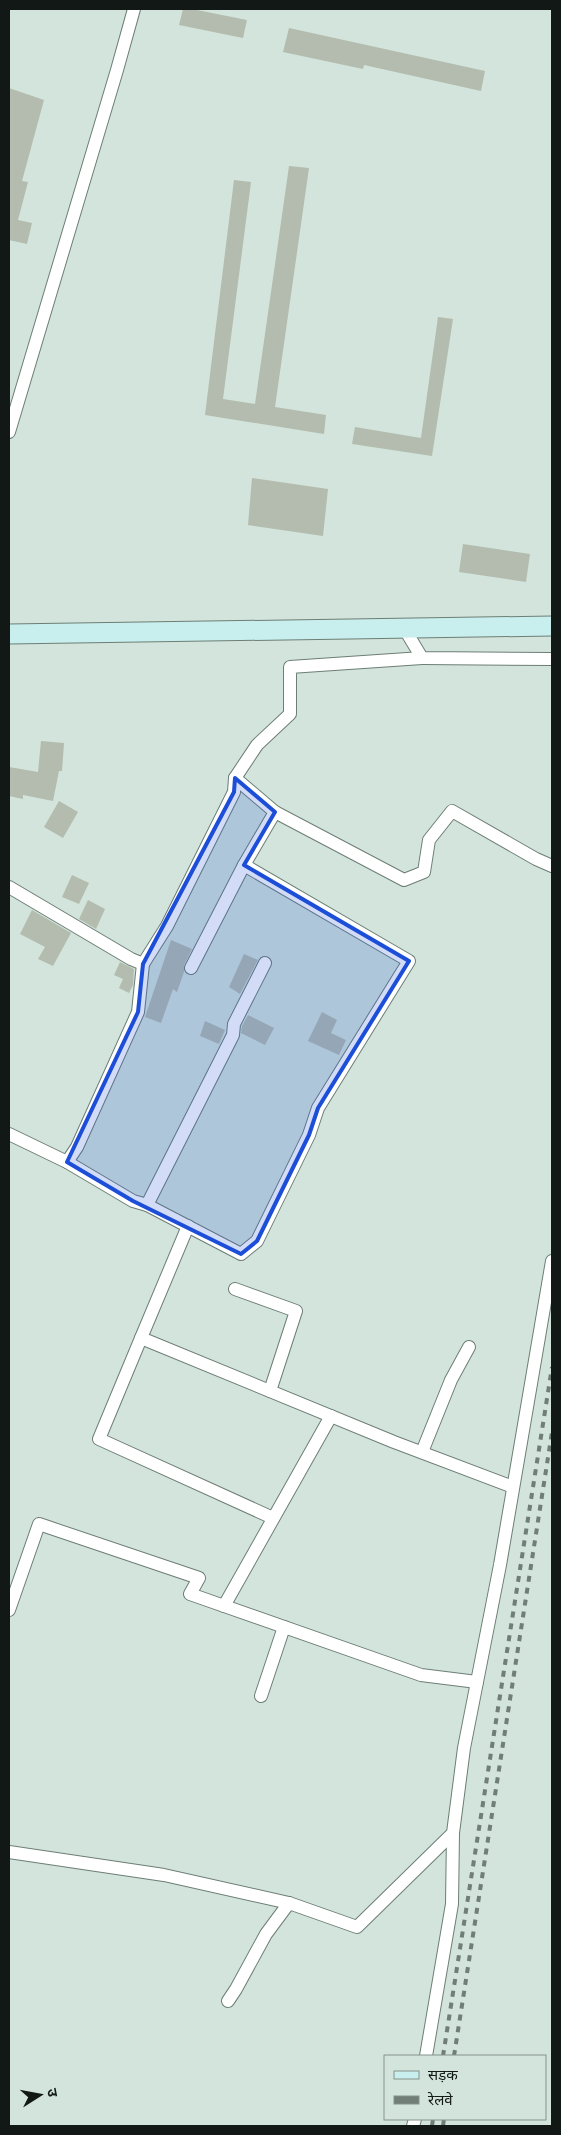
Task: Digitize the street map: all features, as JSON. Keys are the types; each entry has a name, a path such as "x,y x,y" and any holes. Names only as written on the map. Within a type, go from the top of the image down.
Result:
{"main road":[{"path":"9,634 552,626"}],"street":[{"path":"9,432 118,70 134,9"},
{"path":"404,628 422,658"},
{"path":"67,1162 77,1147 138,1012 144,964 167,926 234,792 235,778 257,745 290,714 290,667 422,658 552,659"},
{"path":"235,778 275,812 404,880 424,872 429,840 452,811 536,859 552,866"},
{"path":"192,968 244,865 275,812"},
{"path":"9,1134 67,1162 133,1201 146,1205 241,1254 258,1241 309,1135 318,1108 409,961 244,865"},
{"path":"9,887 131,960 144,964"},
{"path":"146,1205 233,1035 234,1024 265,963"},
{"path":"188,1226 99,1439 273,1518"},
{"path":"426,2055 452,1904 453,1833 464,1748 513,1487 552,1261"},
{"path":"234,1289 296,1311 270,1392"},
{"path":"141,1338 270,1392 513,1487"},
{"path":"422,1452 450,1380 469,1347"},
{"path":"224,1606 331,1416"},
{"path":"9,1610 39,1524 198,1578 190,1594 421,1674 477,1682"},
{"path":"261,1696 284,1627"},
{"path":"9,1852 164,1875 288,1903 357,1927 453,1833"},
{"path":"228,2001 266,1934 288,1903"}],"highlighted area":[{"path":"235,778 275,812 244,865 409,961 318,1108 309,1135 257,1241 241,1254 133,1201 67,1162 138,1012 143,964 234,792"}],"building":[{"path":"183,9 192,9 247,20 243,38 179,25"},
{"path":"289,28 485,71 481,91 364,65 363,69 283,52"},
{"path":"9,88 44,100 22,181 28,182 18,220 32,223 27,244 9,240"},
{"path":"289,166 309,168 275,407 326,415 324,434 205,415 234,180 251,182 223,399 255,404"},
{"path":"438,317 453,319 432,456 352,444 355,427 421,438"},
{"path":"252,478 328,489 323,536 248,525"},
{"path":"463,544 530,554 526,582 459,572"},
{"path":"41,741 64,743 62,771 59,771 53,801 23,795 23,799 9,796 9,767 38,772"},
{"path":"59,801 78,812 63,838 44,827"},
{"path":"72,875 89,883 79,904 62,897"},
{"path":"88,900 105,909 96,929 79,919"},
{"path":"32,910 71,933 53,966 38,959 45,947 20,934"},
{"path":"171,940 192,949 184,965 184,972 177,992 173,989 161,1023 145,1017"},
{"path":"244,954 258,960 240,994 229,987"},
{"path":"120,962 134,969 133,985 129,993 119,988 123,979 114,975"},
{"path":"322,1012 337,1020 331,1033 346,1040 339,1055 308,1041"},
{"path":"248,1015 274,1028 265,1045 241,1033 242,1026"},
{"path":"205,1021 225,1030 219,1044 200,1036"}],"railway":[{"path":"443,2055 552,1367"},
{"path":"454,2055 552,1432"},
{"path":"432,2126 433,2120"},
{"path":"443,2126 444,2120"}]}
